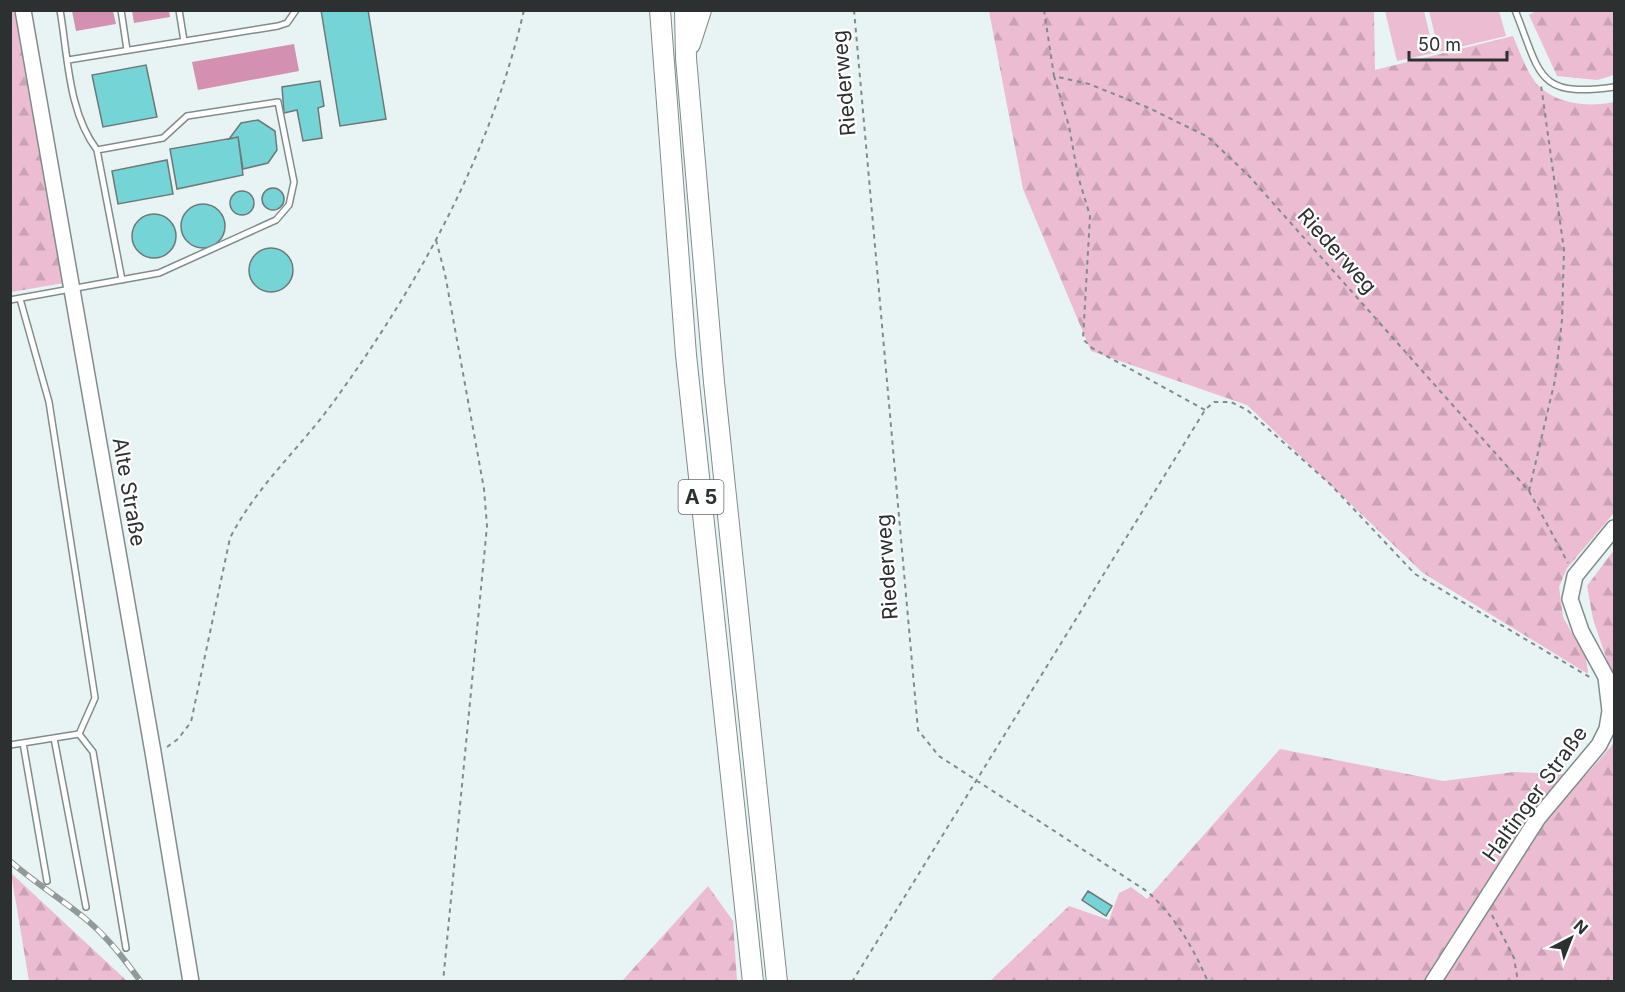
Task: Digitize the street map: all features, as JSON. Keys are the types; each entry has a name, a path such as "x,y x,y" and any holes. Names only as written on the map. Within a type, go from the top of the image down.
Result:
{"highway":[{"name":"A 5","path":"660,10 686,355 753,981"},
{"name":"A 5","path":"685,10 686,58 716,405 777,981"},
{"path":"686,58 701,10"}],"street":[{"name":"Alte Straße","path":"23,10 191,981"},
{"path":"1575,576 1614,528"},
{"name":"Haltinger Straße","path":"1433,981 1486,903 1538,818 1599,745 1611,726 1611,693 1606,677 1573,612 1570,599 1575,576"}],"lane":[{"path":"60,10 78,117 85,134 97,150 122,280"},
{"path":"121,10 127,50"},
{"path":"179,10 184,41"},
{"path":"68,60 278,26 287,23 296,10"},
{"path":"1515,10 1539,70 1550,84 1583,92 1614,87"},
{"path":"10,300 159,273 276,220 289,205 294,182 278,102 187,116 163,138 97,150"},
{"path":"20,299 49,402 95,698 79,734"},
{"path":"10,745 79,734"},
{"path":"79,734 93,752 126,948"},
{"path":"54,738 86,907"},
{"path":"23,743 47,881"}],"path":[{"path":"153,752 172,744 191,722 230,538 243,513 336,398 380,336 436,240 478,150 504,84 524,10"},
{"name":"Riederweg","path":"854,10 918,730 939,756 1148,892 1168,910 1194,948 1208,981"},
{"path":"1044,10 1054,76 1069,126 1078,176 1090,216 1083,339 1092,348 1205,410"},
{"path":"1529,490 1555,380 1562,320 1564,250 1539,70"},
{"name":"Riederweg","path":"1054,76 1089,84 1149,108 1208,137 1249,176 1529,490 1575,576"},
{"path":"436,240 446,274 484,489 487,526 443,981"},
{"path":"852,981 1205,410 1214,402 1221,401 1247,410 1330,484 1415,574 1611,693"},
{"path":"1486,903 1514,958 1518,981"}],"green space":[{"path":"14,10 64,283 11,292 10,11"},
{"path":"989,11 1374,11 1375,70 1513,36 1525,64 1542,89 1558,98 1577,103 1614,102 1614,513 1567,568 1559,587 1563,617 1586,658 1588,674 1423,573 1247,405 1091,351 1023,189"},
{"path":"1385,11 1424,11 1434,53 1397,61"},
{"path":"1429,11 1499,11 1506,36 1439,52"},
{"path":"1536,11 1614,11 1614,75 1597,80 1557,76 1529,15"},
{"path":"1614,550 1614,681 1593,619 1587,586"},
{"path":"1614,743 1614,981 989,982 1069,906 1109,920 1119,893 1131,887 1147,899 1280,749 1443,781 1514,772 1586,775"},
{"path":"11,873 127,981 29,981"},
{"path":"708,886 733,921 737,981 622,981"}],"shaded area":[{"path":"72,11 113,11 116,24 76,31"},
{"path":"132,11 169,11 170,17 134,23"},
{"path":"294,44 299,71 198,90 192,62"}],"building":[{"path":"321,10 368,10 386,119 340,126"},
{"path":"146,65 157,117 103,127 92,75"},
{"path":"320,81 324,106 318,108 322,138 303,141 297,110 284,113 282,87"},
{"path":"258,120 275,131 277,150 268,163 243,169 238,137 229,139 241,123"},
{"path":"238,137 243,175 177,189 170,149"},
{"path":"167,160 173,194 118,204 112,171"},
{"path":"269,188 277,188 284,195 284,203 277,210 269,210 262,203 262,195"},
{"path":"242,191 250,195 254,203 250,211 242,215 234,211 230,203 234,195"},
{"path":"203,204 218,211 225,226 218,241 203,248 188,241 181,226 188,211"},
{"path":"154,214 169,221 176,236 169,251 154,258 139,251 132,236 139,221"},
{"path":"271,248 286,255 293,270 286,285 271,292 256,285 249,270 256,255"},
{"path":"1088,891 1112,906 1106,916 1082,900"}],"railway":[{"path":"10,861 96,928 141,982"}]}
